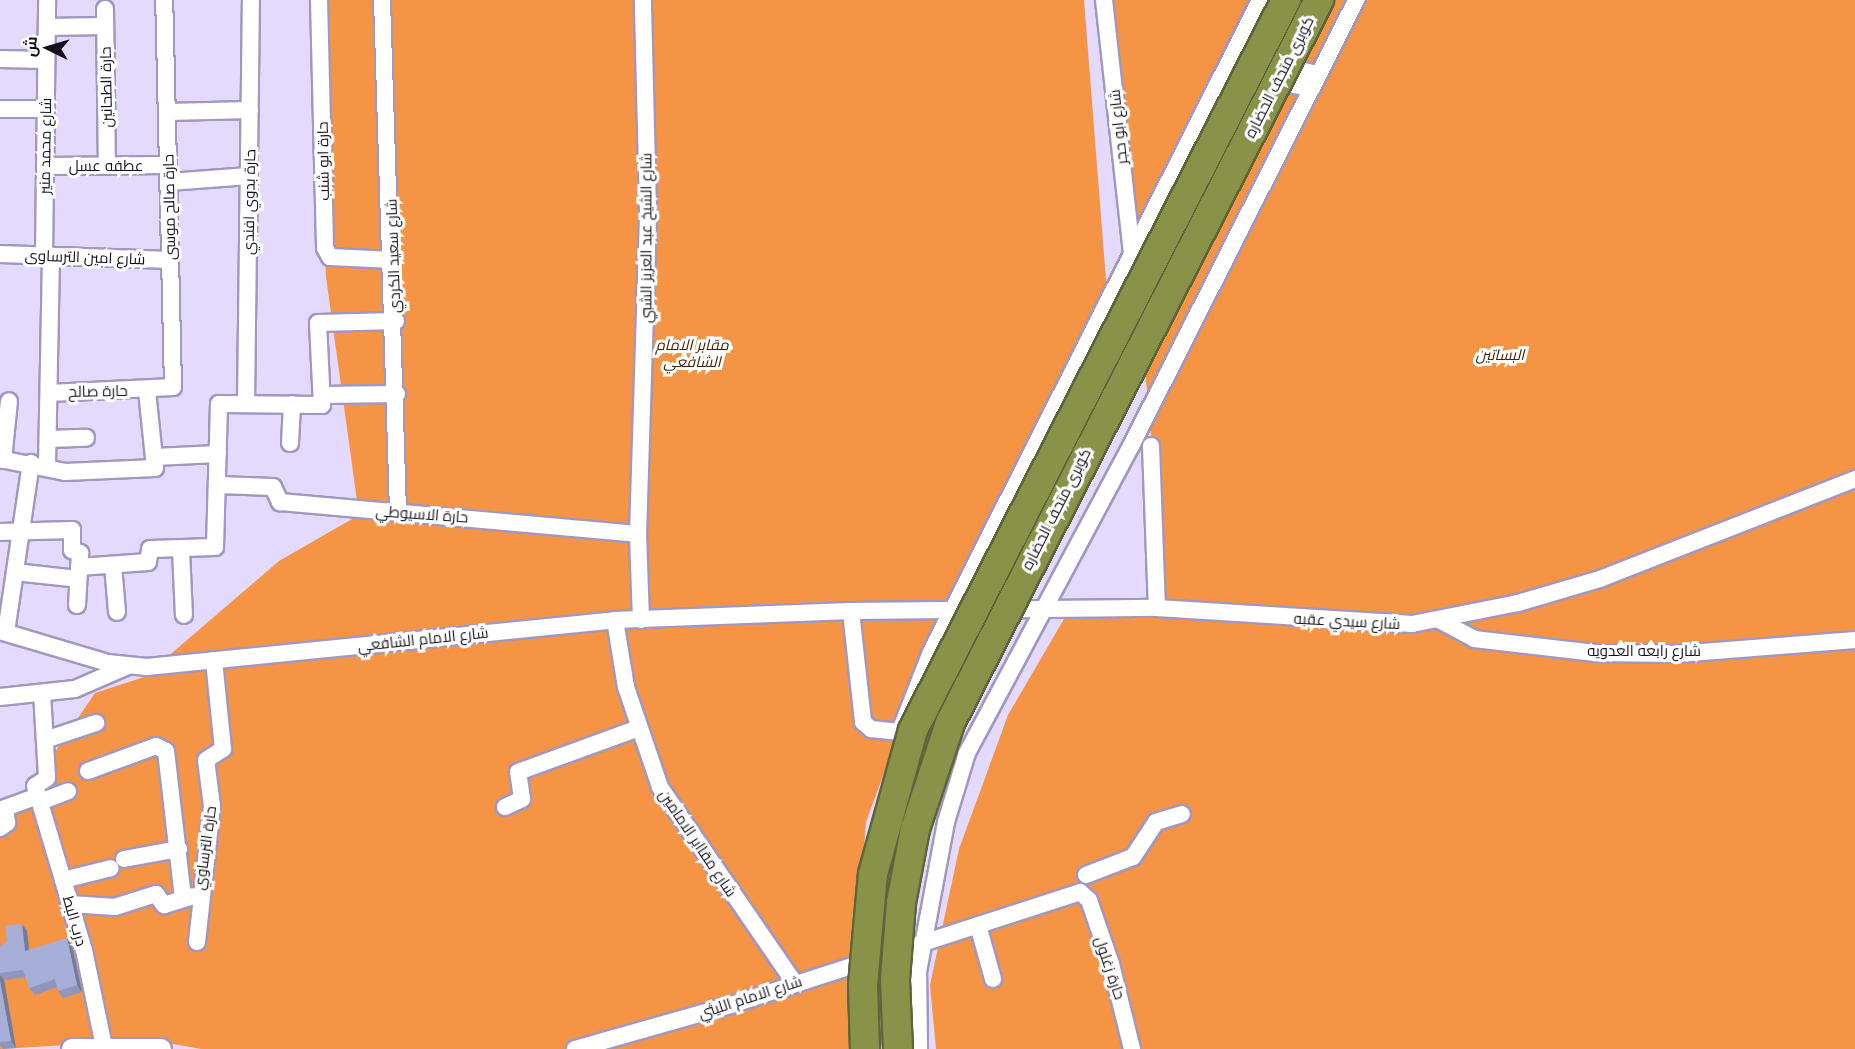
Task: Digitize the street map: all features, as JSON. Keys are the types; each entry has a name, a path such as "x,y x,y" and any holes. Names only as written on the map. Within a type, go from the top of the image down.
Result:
{"highway":[{"name":"كوبرى متحف الحضاره","path":"865,1049 863,985 873,874 913,730 1286,0"},
{"name":"كوبرى متحف الحضاره","path":"898,1049 895,979 901,903 918,819 950,723 1319,0"}],"street":[{"name":"شارع محمد منير","path":"3,632 21,532 48,439 45,166 47,0"},
{"name":"حارة صالح موسى","path":"147,390 173,387 164,0"},
{"name":"حارة بدوي افندي","path":"246,404 251,0"},
{"name":"حارة ابو شنب","path":"319,0 326,254 393,260"},
{"name":"شارع سعيد الكردي","path":"382,0 396,321 398,512"},
{"name":"شارع الشيخ عبد العزيز الشبي","path":"641,620 638,534 648,211 643,0"},
{"name":"شارع ابو حجر","path":"1104,0 1132,254"},
{"path":"858,1049 857,962 869,855 900,732 953,609 1260,0"},
{"path":"919,1049 916,999 924,940 946,822 968,753 1041,609 1131,446 1313,81 1356,0"},
{"name":"حارة الطحانين","path":"105,9 107,166"},
{"path":"47,27 105,26"},
{"path":"1233,54 1313,81"},
{"path":"0,59 46,60"},
{"path":"1224,72 1313,81"},
{"path":"0,109 46,109"},
{"path":"167,112 250,110"},
{"name":"عطفه عسل","path":"45,166 107,166 168,173 249,176"},
{"name":"شارع امين الترساوى","path":"0,254 170,260"},
{"path":"15,572 79,573 113,565 148,562 150,549 181,550 215,547 219,404 322,405 318,323 396,321"},
{"path":"9,401 1,459 39,464 65,472 155,468 147,390"},
{"name":"حارة صالح","path":"49,393 147,390"},
{"path":"322,394 397,394"},
{"path":"290,443 292,404"},
{"path":"48,439 86,438"},
{"path":"1151,446 1157,608"},
{"path":"153,457 218,454"},
{"name":"شارع سيدي عقبه","path":"851,611 1157,608 1383,625 1439,620 1600,579 1855,479"},
{"name":"حارة الاسيوطي","path":"218,485 273,488 280,502 638,534"},
{"path":"0,532 71,529 72,549 79,551 77,605"},
{"path":"181,550 184,615"},
{"path":"113,565 117,612"},
{"path":"851,611 864,722 871,729 900,732"},
{"name":"شارع الامام الشافعي","path":"3,632 128,666 214,660 615,620 851,611"},
{"name":"شارع مقاابر الامامين","path":"615,620 639,728 674,814 794,982"},
{"name":"شارع رابعه العدويه","path":"1439,620 1474,639 1595,653 1677,654 1855,640"},
{"name":"حارة الترساوي","path":"197,942 191,897 212,806 206,760 223,749 214,660"},
{"path":"0,697 75,689 128,666"},
{"path":"39,799 35,784 47,778 42,693"},
{"path":"45,740 96,723"},
{"path":"505,807 522,799 518,772 639,728"},
{"path":"70,904 115,907 156,894 162,904 191,897 179,849 166,751 156,746 87,771"},
{"path":"0,828 7,823 5,808 68,791"},
{"name":"درب البط","path":"39,799 70,904 104,1047"},
{"path":"924,940 1080,892 1084,868 1133,857 1156,822 1182,814"},
{"path":"63,879 179,849"},
{"name":"حارة زغلول","path":"1080,892 1089,900 1111,964 1132,1049"},
{"path":"978,925 993,979"},
{"name":"شارع الامام الليثي","path":"575,1049 924,940"},
{"path":"72,1049 104,1047 161,1049"}],"green space":[{"name":"مقابر الامام الشافعي","path":"315,0 1084,0 1109,318 990,551 950,594 866,822 857,939 857,1049 201,1049 151,1040 0,1049 0,833 95,693 144,677 279,561 359,515 326,277"},
{"name":"البساتين","path":"1110,0 1855,0 1855,1049 936,1049 930,985 959,849 1008,715 1064,619 1168,614"}],"building":[{"path":"22,924 25,951 67,938 77,985 58,991 55,979 29,988 23,970 0,973 0,947 7,941 5,926"},
{"path":"0,981 11,1041 0,1042"}]}
